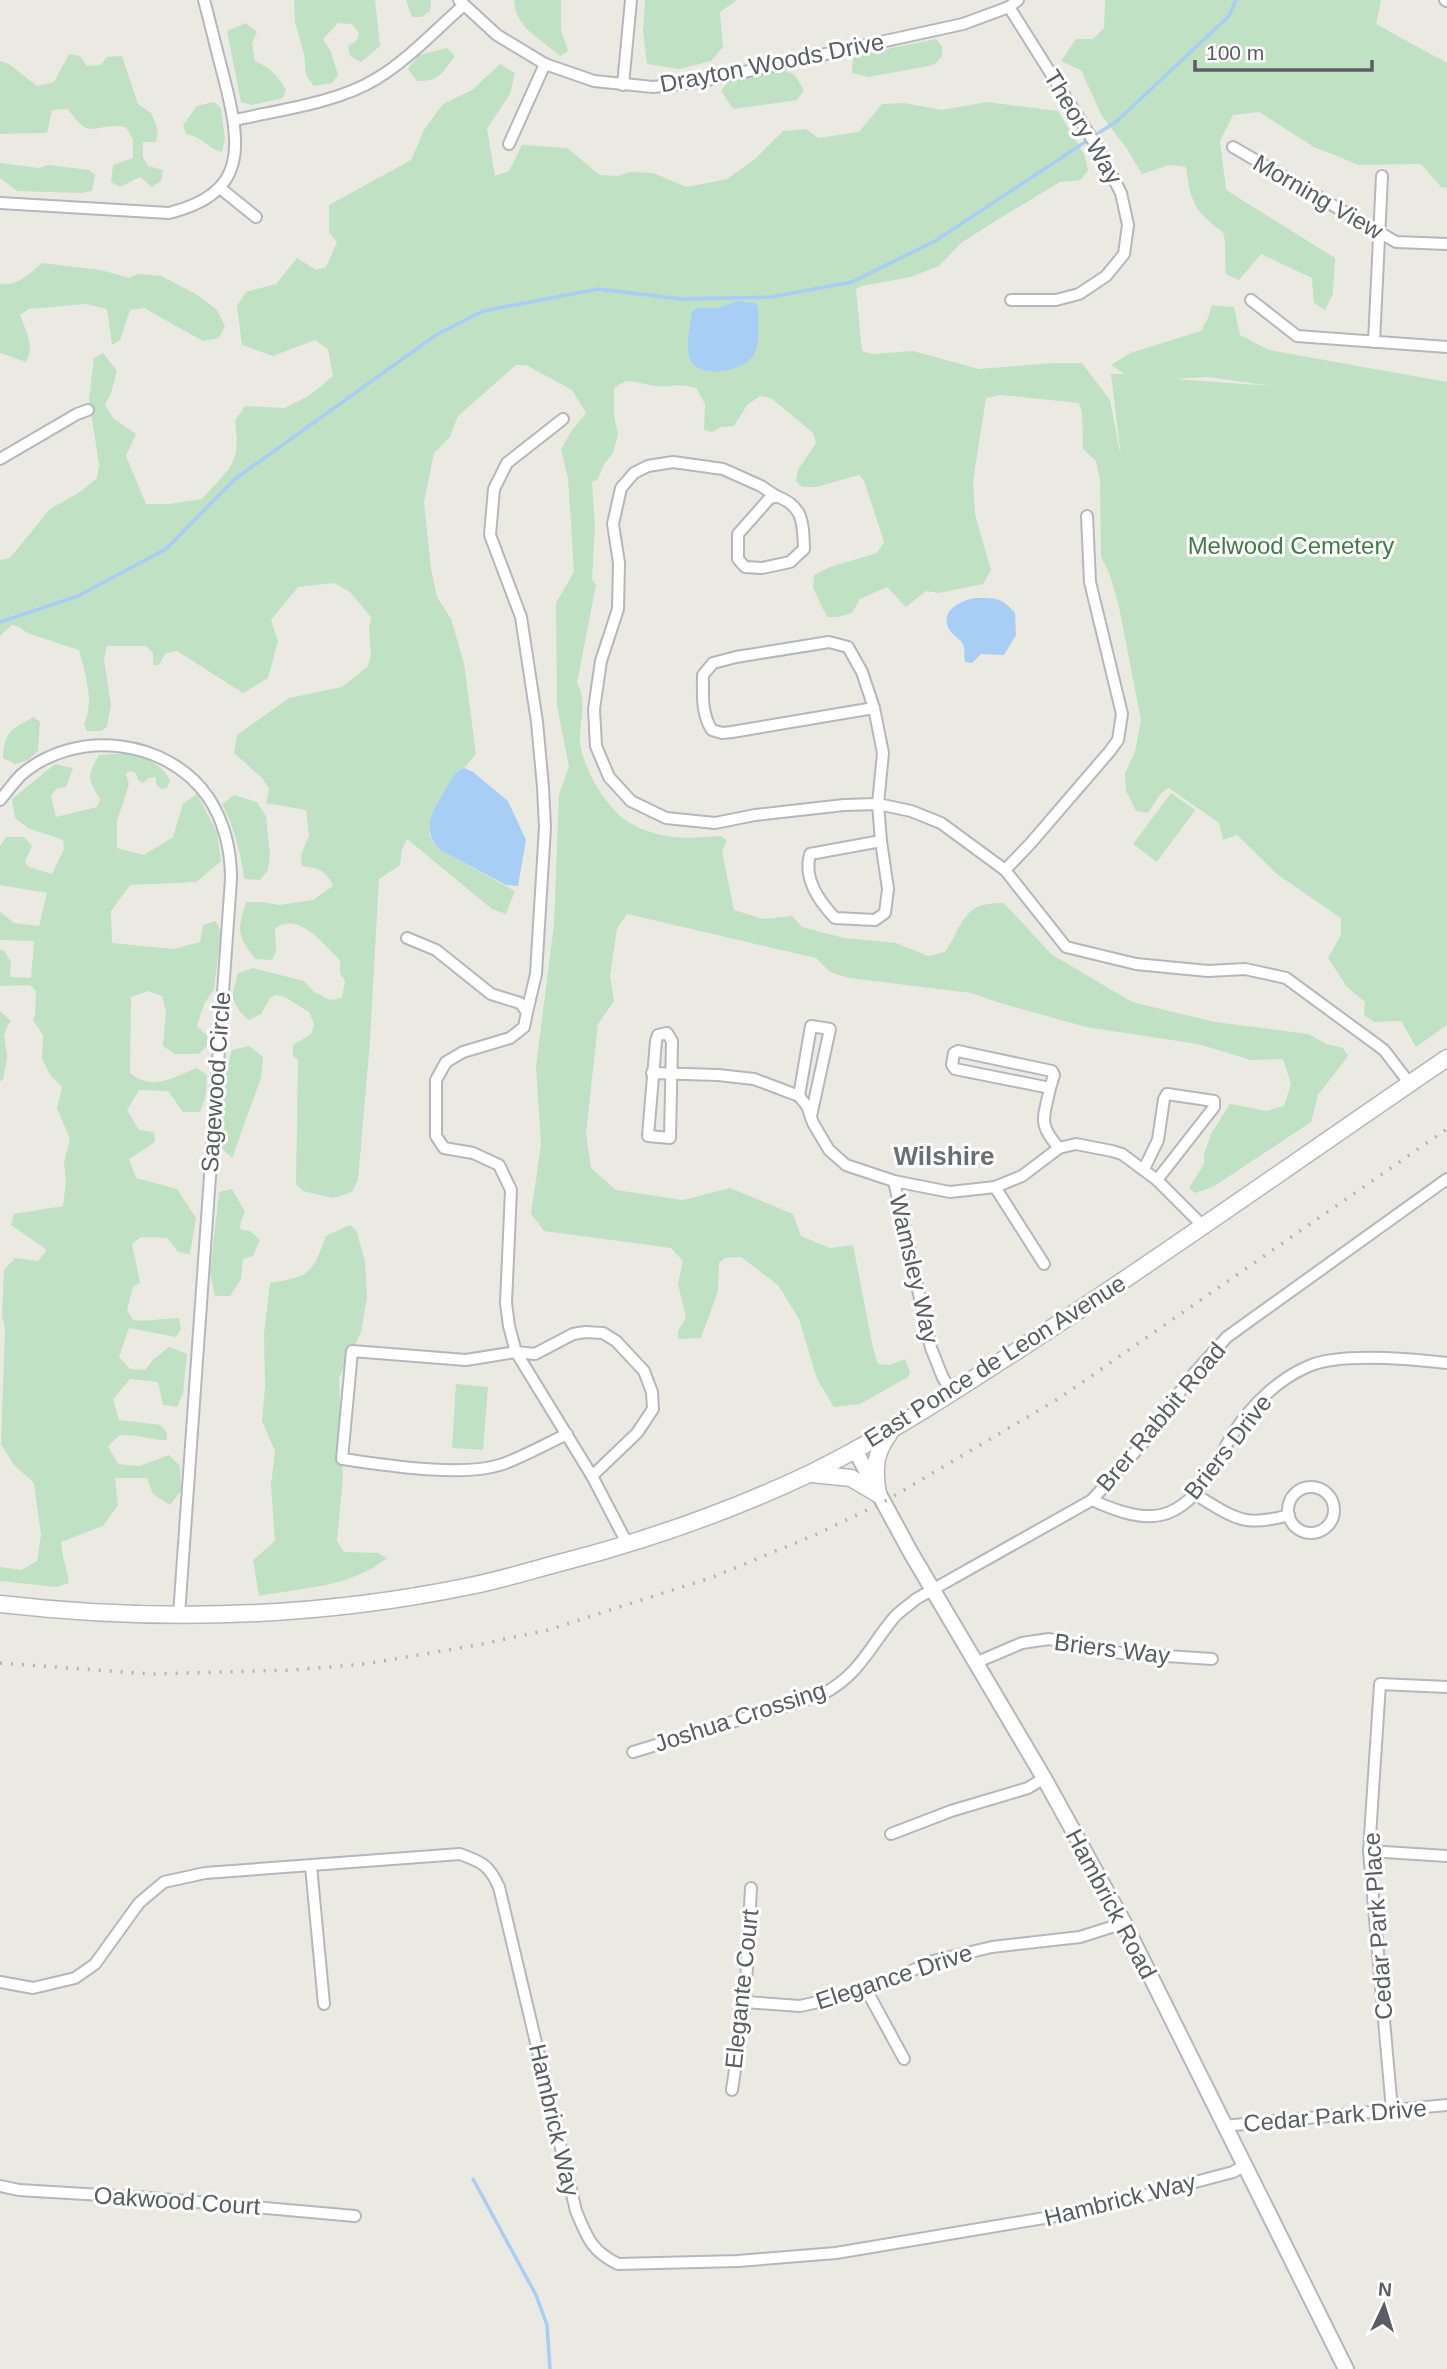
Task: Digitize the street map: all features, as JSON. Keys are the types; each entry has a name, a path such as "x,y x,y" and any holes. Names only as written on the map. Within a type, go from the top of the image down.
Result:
{"main road":[{"name":"East Ponce de Leon Avenue","path":"0,1604 55,1611 178,1615 288,1611 404,1598 473,1586 628,1545 720,1512 809,1474 953,1394 1205,1227 1447,1058"},
{"path":"878,1494 875,1460 892,1430"},
{"path":"809,1474 851,1478 878,1494"}],"street":[{"path":"0,202 169,214 190,208 219,188 228,176 235,157 235,120 204,0"},
{"path":"623,85 631,0"},
{"path":"235,120 348,92 374,80 393,67 461,3"},
{"name":"Drayton Woods Drive","path":"461,3 497,35 545,64 594,81 653,87 698,82 963,24 1014,3"},
{"name":"Theory Way","path":"1011,300 1056,300 1079,295 1106,276 1124,254 1128,225 1121,193 1014,3"},
{"path":"509,144 545,64"},
{"name":"Morning View","path":"1233,147 1396,242 1447,244"},
{"path":"1374,342 1382,176"},
{"path":"219,188 256,217"},
{"path":"1251,300 1297,335 1447,347"},
{"path":"0,459 88,410"},
{"path":"563,419 507,463 494,489 490,535 522,617 537,722 545,827 536,974 524,1027 510,1038 463,1052 446,1062 436,1080 436,1136 444,1148 473,1153 499,1165 511,1190 506,1303 516,1352 592,1476 628,1545"},
{"path":"776,496 769,499 738,534 738,559 745,567 762,568 790,562 804,549 799,512 788,500 723,469 673,462 648,466 634,473 621,488 613,524 619,563 618,609 601,661 594,709 596,746 609,777 631,801 666,818 715,823 755,815 844,805 878,804 911,811 941,822 1005,870 1066,947 1136,964 1208,971 1245,968 1286,978 1384,1050 1409,1084"},
{"path":"1005,870 1030,845 1118,740 1122,713 1090,582 1087,516"},
{"path":"874,708 722,733 712,730 706,722 703,675 713,663 736,657 829,642 848,647 862,672 874,708 883,753 878,804 888,888 885,914 874,920 835,918 819,900 812,887 808,861 810,854 881,841"},
{"name":"Sagewood Circle","path":"0,800 22,775 48,758 83,746 118,745 141,750 166,759 189,775 208,796 220,819 231,856 178,1615"},
{"path":"407,938 436,950 491,994 520,1003 527,1012"},
{"path":"799,1096 811,1026 830,1029 811,1116"},
{"path":"667,1033 672,1041 672,1075 670,1138 648,1136 652,1073 658,1035 667,1033"},
{"path":"1050,1088 954,1069 954,1053 958,1051 1052,1072 1054,1075 1043,1123 1045,1132 1059,1148"},
{"path":"652,1073 754,1079 799,1096 807,1106 829,1150 846,1165 894,1181 950,1192 995,1187 1021,1176 1059,1148 1076,1144 1112,1151 1122,1154 1157,1180 1205,1227"},
{"path":"1144,1170 1158,1139 1167,1094 1214,1101 1214,1107 1157,1180"},
{"name":"Brer Rabbit Road","path":"932,1590 1092,1500 1143,1443 1190,1378 1227,1336 1447,1179"},
{"name":"Wamsley Way","path":"894,1181 931,1349 953,1394"},
{"path":"995,1187 1044,1264"},
{"path":"567,1434 502,1464 474,1470 387,1465 342,1459 352,1352 466,1360 516,1352 535,1354 573,1334 603,1333 616,1341 645,1371 652,1392 653,1409 638,1433 592,1476"},
{"name":"Briers Drive","path":"1092,1500 1117,1512 1151,1518 1177,1510 1196,1495 1215,1468 1233,1433 1255,1404 1280,1383 1310,1365 1351,1358 1415,1359 1447,1363"},
{"name":"Hambrick Road","path":"855,1450 932,1590 1044,1778 1124,1923 1346,2369"},
{"path":"1311,1487 1326,1492 1332,1498 1335,1508 1334,1516 1325,1529 1308,1533 1300,1530 1289,1515 1288,1506 1296,1492 1311,1487"},
{"path":"1196,1495 1239,1520 1267,1521 1289,1515"},
{"name":"Joshua Crossing","path":"633,1752 821,1695 836,1687 859,1668 893,1618 932,1590"},
{"name":"Briers Way","path":"975,1663 1022,1643 1049,1639 1121,1653 1212,1659"},
{"name":"Cedar Park Place","path":"1392,2110 1369,1851 1380,1684 1447,1687"},
{"path":"891,1834 951,1811 1028,1788 1044,1778"},
{"path":"1369,1851 1447,1856"},
{"name":"Hambrick Way","path":"0,1982 33,1989 75,1978 95,1964 139,1903 164,1882 205,1874 460,1854 481,1862 492,1872 499,1887 576,2211 589,2242 603,2257 618,2264 738,2262 836,2253 1086,2211 1233,2172 1244,2166"},
{"path":"312,1866 324,2004"},
{"name":"Elegante Court","path":"732,2090 744,2002 751,1888"},
{"name":"Elegance Drive","path":"744,2002 800,2007 867,1991 933,1961 992,1947 1080,1937 1124,1923"},
{"path":"867,1991 904,2059"},
{"name":"Cedar Park Drive","path":"1223,2126 1447,2105"},
{"name":"Oakwood Court","path":"0,2186 19,2190 151,2198 355,2216"}],"green space":[{"path":"294,0 375,0 380,46 361,62 350,56 348,46 357,40 359,33 352,24 338,23 323,39 331,52 338,75 332,83 314,86 306,75 304,54 295,22"},
{"path":"406,0 431,0 430,11 422,17 412,17"},
{"path":"514,0 561,0 561,30 568,51 560,56 530,32 515,10"},
{"path":"645,0 737,0 720,12 723,47 711,61 679,69 647,64 643,31"},
{"path":"1105,0 1381,0 1376,24 1447,63 1447,188 1441,187 1421,164 1359,165 1314,147 1259,112 1233,115 1220,141 1226,190 1335,258 1333,294 1325,310 1314,303 1312,278 1261,254 1239,280 1226,274 1223,232 1200,212 1192,198 1186,167 1169,165 1142,174 1102,116 1081,70 1061,61 1076,39 1093,39 1104,28"},
{"path":"246,23 257,32 252,44 255,61 269,69 280,80 286,90 283,98 252,105 241,102 227,31"},
{"path":"936,39 942,47 942,56 934,65 868,77 852,73 853,56"},
{"path":"447,48 455,56 444,71 431,80 417,81 408,69 419,55"},
{"path":"69,54 80,56 87,66 101,65 107,57 122,56 138,104 151,113 158,130 156,142 143,142 143,157 148,166 163,170 161,181 152,187 140,177 120,187 111,182 113,165 133,158 133,140 126,127 88,128 76,120 68,109 52,110 47,133 0,134 0,61 9,64 37,86 54,82"},
{"name":"Melwood Cemetery","path":"500,64 515,73 510,94 487,129 495,176 509,171 522,145 567,148 600,175 653,173 687,187 727,179 755,159 783,131 806,129 818,138 859,132 882,104 904,103 942,110 987,102 1058,111 1084,154 1088,170 1081,180 1060,182 997,220 961,243 939,266 911,277 856,289 862,351 872,354 913,351 979,369 1082,363 1110,400 1121,457 1111,374 1125,374 1111,365 1130,353 1201,331 1212,305 1234,307 1240,335 1269,350 1447,382 1447,1025 1416,1047 1401,1021 1374,1022 1364,1015 1365,1002 1347,987 1328,958 1341,935 1341,918 1278,875 1237,835 1223,840 1219,823 1169,788 1161,793 1148,813 1136,811 1126,791 1125,773 1135,752 1141,720 1119,607 1110,575 1101,557 1100,480 1096,461 1083,449 1082,412 1079,403 1000,395 986,398 973,481 975,514 991,570 983,584 939,593 926,591 906,607 887,587 860,599 852,613 827,617 813,588 814,575 830,567 877,553 884,542 864,481 859,475 816,487 802,487 796,481 798,470 816,443 813,433 771,398 760,396 747,405 734,426 721,427 712,432 704,430 705,404 696,388 680,385 656,386 629,381 614,389 614,415 618,434 613,453 604,464 598,479 592,482 595,525 592,579 596,585 577,683 582,697 582,752 597,787 621,817 638,827 662,835 686,838 721,836 727,840 722,851 734,910 763,919 792,916 802,927 844,938 896,943 928,956 945,952 961,923 972,910 980,906 1004,903 1051,954 1132,1002 1215,1022 1308,1034 1327,1044 1343,1048 1348,1056 1318,1095 1311,1122 1213,1187 1195,1193 1189,1188 1204,1164 1204,1154 1211,1134 1230,1104 1267,1111 1284,1106 1291,1084 1283,1059 1251,1060 1198,1044 1086,1027 971,993 849,978 830,972 816,958 627,914 617,929 610,976 614,1001 598,1024 586,1133 591,1168 616,1190 683,1200 730,1188 793,1214 801,1236 830,1248 853,1245 878,1364 890,1365 905,1359 910,1372 908,1377 860,1404 834,1407 817,1379 799,1319 778,1285 741,1257 725,1258 719,1263 718,1291 701,1338 678,1339 678,1331 686,1318 678,1284 683,1261 671,1248 544,1231 531,1214 541,1145 536,1066 554,924 559,795 569,767 557,705 556,603 574,572 568,478 561,450 586,413 572,390 526,365 516,365 458,416 450,437 434,453 424,502 431,569 437,597 451,619 464,663 476,754 458,771 429,834 440,850 515,891 506,914 492,909 407,839 402,849 400,865 379,879 370,1041 358,1180 352,1192 333,1198 303,1191 296,1184 298,1060 293,1056 293,1045 311,1034 314,1024 309,1012 285,997 275,995 270,998 261,1014 249,1020 240,1012 232,997 238,973 253,968 304,981 314,992 330,1000 342,998 345,981 340,973 340,960 302,927 284,924 275,929 276,951 272,960 255,959 242,938 240,927 246,902 279,905 313,900 333,886 321,871 302,866 301,855 309,836 306,810 266,803 269,789 262,778 234,753 237,735 289,698 342,687 368,666 371,655 371,617 350,592 334,583 298,587 271,620 278,641 268,678 243,693 177,651 165,654 159,665 153,665 153,653 146,646 107,646 104,659 111,705 107,727 101,731 87,731 84,724 89,697 79,650 27,633 12,625 0,636 0,560 10,558 50,509 80,492 97,478 99,464 89,400 94,358 103,353 117,371 105,405 114,419 136,434 126,456 146,504 202,499 226,472 235,457 235,421 245,406 285,408 310,395 333,376 328,349 315,340 273,356 242,345 237,306 246,292 276,284 297,258 316,270 326,267 337,242 329,232 329,205 411,160 424,130 443,104 472,90","holes":["1208,377 1271,386 1175,379"]},
{"path":"785,71 794,74 804,90 797,100 733,109 721,91 729,80"},
{"path":"214,102 221,108 225,139 222,152 186,134 183,125 197,106"},
{"path":"0,163 89,170 95,175 92,191 17,191 0,178"},
{"path":"42,263 101,270 129,278 138,274 161,276 196,294 217,310 225,326 219,338 203,341 144,308 130,310 120,340 112,345 107,309 86,304 29,309 20,315 30,345 26,362 0,353 0,284 17,281"},
{"path":"34,717 40,722 38,751 28,760 15,764 3,758 5,742 10,732"},
{"path":"130,753 158,766 170,781 167,788 161,789 156,784 156,777 143,783 138,780 136,773 130,771 126,774 129,784 117,821 117,848 144,855 173,837 183,804 197,794 217,832 221,861 196,882 130,885 111,911 112,943 174,949 200,942 203,925 216,921 221,932 214,989 204,1004 197,1026 207,1036 208,1044 199,1054 175,1054 163,1046 166,1011 162,996 148,991 131,997 130,1073 138,1079 155,1082 171,1079 197,1068 207,1075 206,1095 200,1112 183,1112 168,1091 139,1090 127,1110 139,1130 154,1132 155,1142 129,1159 136,1178 177,1189 196,1218 190,1254 178,1252 167,1238 141,1237 132,1244 140,1283 133,1287 127,1310 133,1320 179,1318 181,1329 176,1337 129,1328 119,1357 130,1369 145,1370 169,1347 187,1354 183,1393 177,1407 163,1405 158,1382 130,1379 113,1399 119,1420 161,1425 167,1433 167,1440 120,1435 108,1446 118,1464 139,1466 169,1455 180,1466 181,1491 170,1505 153,1494 147,1478 115,1478 118,1505 103,1526 61,1542 69,1583 56,1587 0,1581 0,1567 21,1570 37,1561 41,1535 34,1483 14,1465 1,1444 5,1329 2,1316 4,1270 15,1258 38,1261 47,1250 11,1225 14,1214 63,1206 66,1182 64,1162 70,1139 57,1108 62,1087 51,1076 42,1059 43,1035 33,1020 36,991 30,985 0,986 0,950 4,950 11,962 10,977 31,978 34,941 0,940 0,912 14,923 39,926 47,893 0,885 0,846 6,837 24,837 32,846 25,862 29,867 52,874 64,849 63,840 28,828 15,818 12,799 55,764 73,768 66,787 56,789 51,796 56,817 97,807 100,799 90,777 99,755"},
{"path":"1171,793 1195,810 1157,862 1133,844"},
{"path":"234,795 257,802 266,816 270,854 268,870 260,880 244,879 236,840 222,804"},
{"path":"0,1011 11,1021 5,1033 7,1058 3,1080 0,1081"},
{"path":"249,1046 263,1057 261,1078 232,1158 221,1148 224,1076 232,1050"},
{"path":"232,1189 245,1212 240,1229 250,1231 260,1240 253,1256 243,1259 241,1279 230,1296 215,1296 210,1273 219,1192"},
{"path":"350,1225 356,1230 365,1261 367,1297 361,1332 339,1378 343,1478 337,1541 344,1552 378,1553 387,1558 373,1568 342,1581 259,1596 253,1560 275,1541 271,1485 275,1451 262,1421 265,1387 264,1334 270,1283 294,1278 308,1271 313,1266 326,1236"},
{"path":"456,1384 488,1387 483,1450 452,1448"}],"water":[{"path":"738,301 755,303 758,307 756,351 739,367 719,371 700,369 693,364 688,351 692,312 697,308 718,308"},
{"path":"975,598 994,599 1006,604 1015,613 1016,635 1004,655 981,654 972,663 965,662 963,644 951,632 947,619 948,613 957,605"},
{"path":"464,768 473,772 508,801 526,840 518,886 506,885 440,850 433,841 430,823 437,804 453,777"}],"waterway":[{"path":"0,622 78,596 166,549 235,479 436,335 483,311 598,289 681,299 771,297 852,282 935,241 1117,121 1229,16 1236,0"},
{"path":"473,2179 536,2295 547,2325 550,2369"}],"railway":[{"path":"0,1663 152,1674 292,1670 365,1664 548,1630 713,1577 817,1534 882,1503 1058,1399 1447,1129"}],"district":[{"name":"Wilshire","path":"944,1156"}]}
